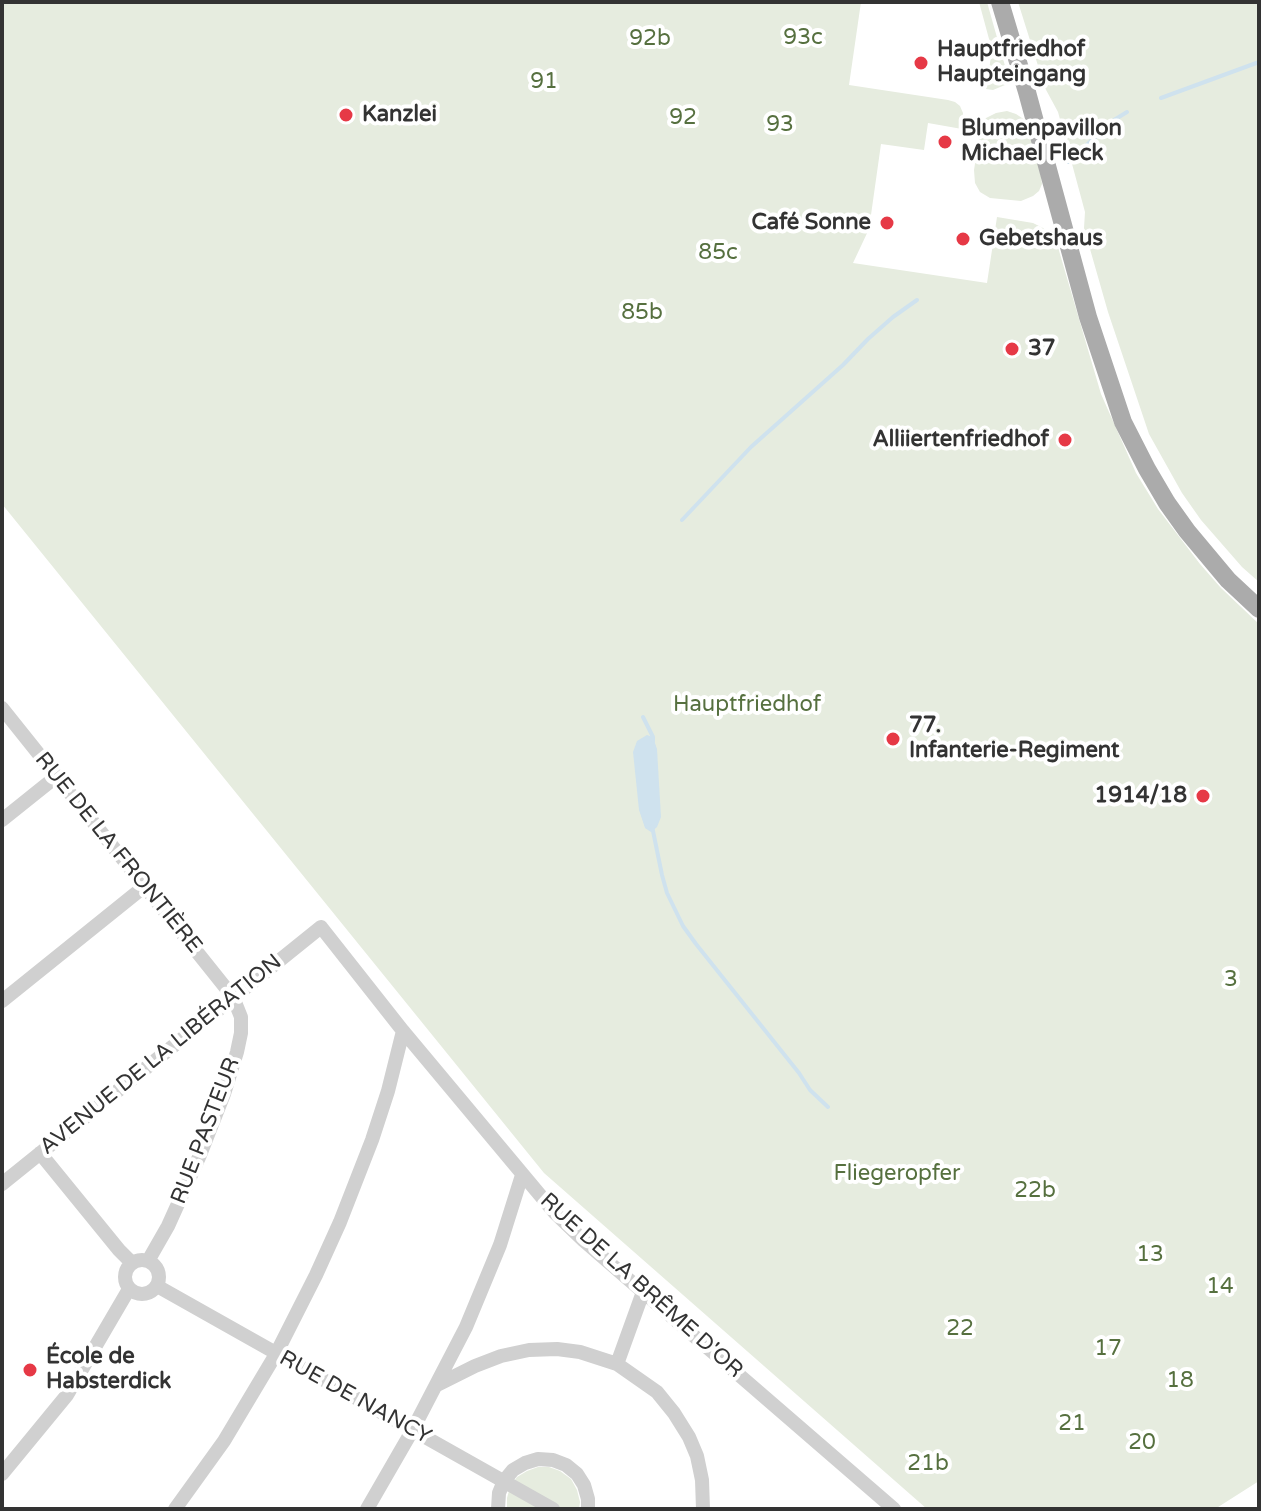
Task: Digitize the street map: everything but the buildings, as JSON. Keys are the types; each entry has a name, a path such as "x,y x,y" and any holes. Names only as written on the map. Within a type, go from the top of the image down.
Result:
{"main road":[{"path":"1000,2 1088,317 1123,422 1147,469 1187,531 1228,580 1259,609"}],"street":[{"name":"RUE DE LA FRONTIÈRE","path":"2,708 233,997"},
{"path":"2,820 57,776"},
{"path":"2,1001 145,886"},
{"name":"AVENUE DE LA LIBÉRATION","path":"2,1184 321,927"},
{"name":"RUE DE LA BRÊME D'OR","path":"321,927 555,1213 894,1509"},
{"name":"RUE PASTEUR","path":"148,1261 168,1226 224,1094 241,1033 241,1017 233,997"},
{"path":"175,1509 224,1441 276,1354 328,1249 372,1140 403,1031"},
{"path":"40,1153 132,1263"},
{"path":"367,1509 437,1385 485,1286 522,1175"},
{"path":"148,1261 154,1264 159,1275 157,1286 139,1294 129,1289 124,1276 132,1263 148,1261"},
{"name":"RUE DE NANCY","path":"157,1286 553,1509"},
{"path":"2,1474 67,1395 129,1289"},
{"path":"617,1364 643,1292"},
{"path":"437,1385 515,1351 557,1349 580,1352 617,1364 657,1392 689,1437 702,1480 703,1509"},
{"path":"498,1509 504,1481 513,1470 538,1459 553,1460 577,1474 584,1485 588,1509"}],"green space":[{"name":"Hauptfriedhof","path":"2,2 861,2 849,85 948,100 960,106 962,129 928,123 924,150 881,144 869,229 853,263 987,283 997,217 1033,223 1055,237 1101,394 1136,473 1158,509 1200,564 1259,624 1259,1481 1215,1509 927,1509 544,1173 2,504"},
{"path":"979,2 987,2 1009,80 993,90 986,89 992,50"},
{"path":"1018,2 1259,2 1259,582 1201,520 1149,434 1084,228 1085,212 1058,112 1045,88"},
{"path":"1007,111 1025,120 1041,176 1039,191 1021,201 990,198 980,192 975,183 981,126 986,118"},
{"path":"538,1467 560,1471 571,1479 577,1490 579,1509 507,1509 510,1487 517,1477"}],"water":[{"path":"647,735 653,737 657,749 661,817 651,832 645,828 639,810 633,752 637,741"}],"waterway":[{"path":"1161,98 1259,62"},
{"path":"1068,162 1127,112"},
{"path":"682,520 751,447 868,339 917,300"},
{"path":"643,717 653,741"},
{"path":"652,826 667,893 683,926 810,1090 828,1107"}],"place":[{"name":"Hauptfriedhof Haupteingang","path":"921,63"},
{"name":"Kanzlei","path":"346,115"},
{"name":"Blumenpavillon Michael Fleck","path":"945,142"},
{"name":"Café Sonne","path":"887,223"},
{"name":"Gebetshaus","path":"963,239"},
{"name":"37","path":"1012,349"},
{"name":"Alliiertenfriedhof","path":"1065,440"},
{"name":"77. Infanterie-Regiment","path":"893,739"},
{"name":"1914/18","path":"1203,796"},
{"name":"École de Habsterdick","path":"30,1370"}],"park label":[{"name":"93c","path":"803,38"},
{"name":"92b","path":"650,39"},
{"name":"91","path":"544,82"},
{"name":"92","path":"683,118"},
{"name":"93","path":"780,125"},
{"name":"85c","path":"718,253"},
{"name":"85b","path":"642,313"},
{"name":"3","path":"1231,980"},
{"name":"Fliegeropfer","path":"897,1174"},
{"name":"22b","path":"1035,1191"},
{"name":"13","path":"1150,1255"},
{"name":"14","path":"1220,1287"},
{"name":"22","path":"960,1329"},
{"name":"17","path":"1108,1349"},
{"name":"18","path":"1180,1381"},
{"name":"21","path":"1072,1424"},
{"name":"20","path":"1142,1443"},
{"name":"21b","path":"928,1464"}]}
